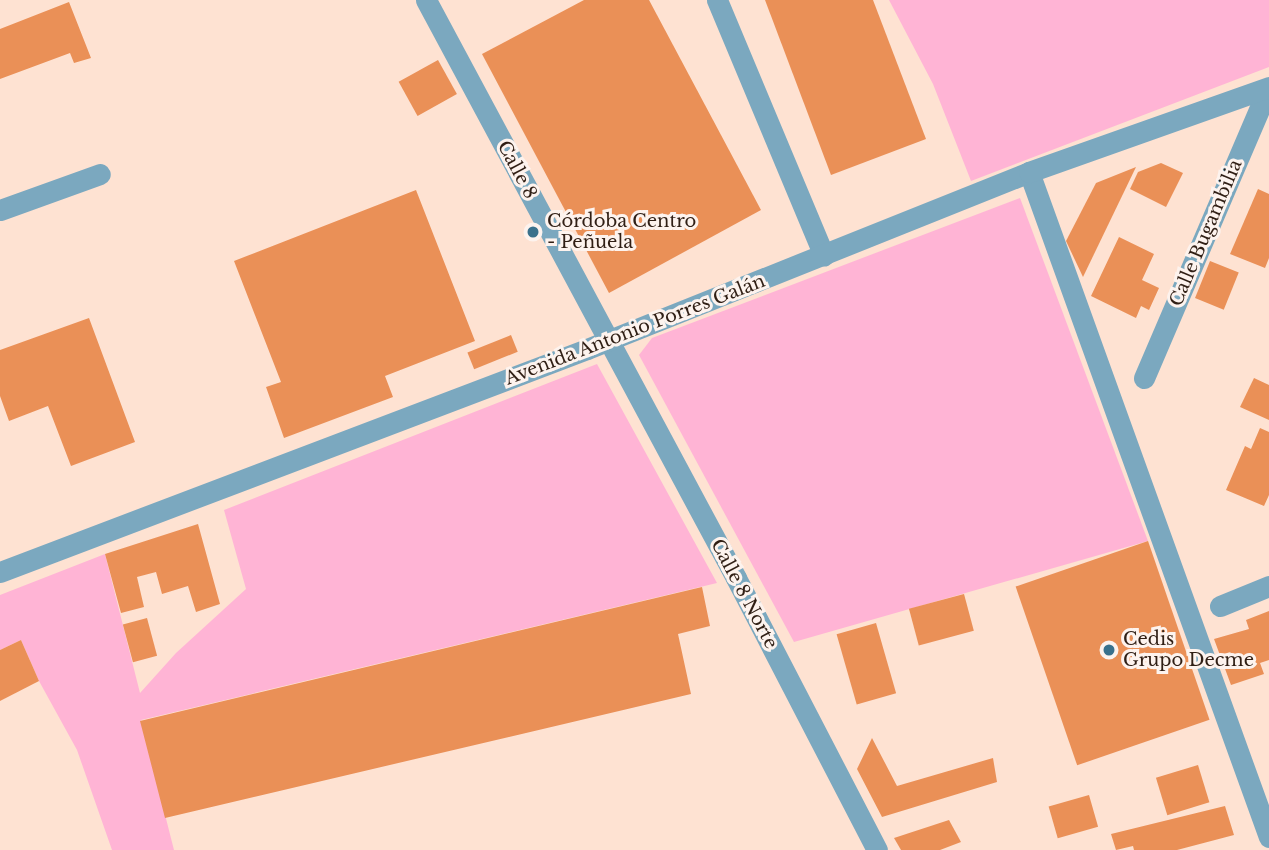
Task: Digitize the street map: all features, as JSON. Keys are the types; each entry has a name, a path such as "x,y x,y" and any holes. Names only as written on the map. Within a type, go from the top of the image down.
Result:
{"street":[{"name":"Calle 8","path":"426,0 608,340"},
{"path":"717,0 824,256"},
{"name":"Avenida Antonio Porres Galán","path":"0,572 608,340 1029,173 1268,88"},
{"name":"Calle Bugambilia","path":"1144,378 1268,88"},
{"path":"1029,173 1269,837"},
{"path":"0,210 100,174"},
{"name":"Calle 8 Norte","path":"608,340 736,578 877,850"},
{"path":"1220,606 1269,586"}],"shaded area":[{"path":"889,0 1269,0 1269,67 971,181 933,84"},
{"path":"1020,198 1148,541 794,642 639,355 652,338"},
{"path":"597,364 717,583 141,720 174,850 112,850 77,750 39,681 21,640 0,650 0,595 105,554 140,693 176,653 246,589 224,510"}],"building":[{"path":"584,0 649,0 761,210 609,293 482,54"},
{"path":"765,0 873,0 926,139 831,175"},
{"path":"69,2 91,58 74,63 70,53 0,79 0,29"},
{"path":"438,60 457,94 418,116 399,82"},
{"path":"1161,163 1183,173 1166,207 1130,189 1138,172"},
{"path":"1136,167 1083,277 1066,241 1096,183"},
{"path":"1258,189 1269,194 1269,258 1265,268 1230,254"},
{"path":"416,190 475,341 385,376 393,397 284,438 266,387 281,382 234,261"},
{"path":"1119,237 1154,254 1142,280 1159,288 1149,310 1141,306 1136,318 1091,296"},
{"path":"1210,261 1239,273 1224,310 1195,298"},
{"path":"89,318 135,442 71,466 48,406 9,421 0,396 0,350"},
{"path":"511,335 518,352 474,369 467,353"},
{"path":"1254,378 1269,385 1269,420 1240,407"},
{"path":"1260,428 1269,432 1269,495 1264,506 1226,490 1245,446 1251,449"},
{"path":"198,524 220,604 196,612 188,586 162,594 156,572 137,577 144,607 121,613 105,554"},
{"name":"Cedis Grupo Decme","path":"1148,541 1210,720 1077,765 1016,587"},
{"path":"702,587 710,626 678,634 691,694 165,818 140,721"},
{"path":"964,594 974,631 919,645 909,609"},
{"path":"1269,611 1269,660 1260,663 1264,674 1231,685 1214,639 1249,629 1246,620"},
{"path":"147,618 157,656 133,662 123,624"},
{"path":"876,623 896,693 857,704 837,634"},
{"path":"21,640 39,681 0,701 0,650"},
{"path":"872,738 897,786 993,758 997,782 882,817 857,769"},
{"path":"1198,765 1209,802 1167,815 1156,778"},
{"path":"1089,795 1098,827 1058,838 1049,807"},
{"path":"1225,806 1234,835 1177,850 1134,850 1133,846 1116,850 1111,834"},
{"path":"949,820 961,842 940,850 901,850 894,838"}],"place":[{"name":"Córdoba Centro - Peñuela","path":"533,232"},
{"name":"Cedis Grupo Decme","path":"1109,650"}]}
